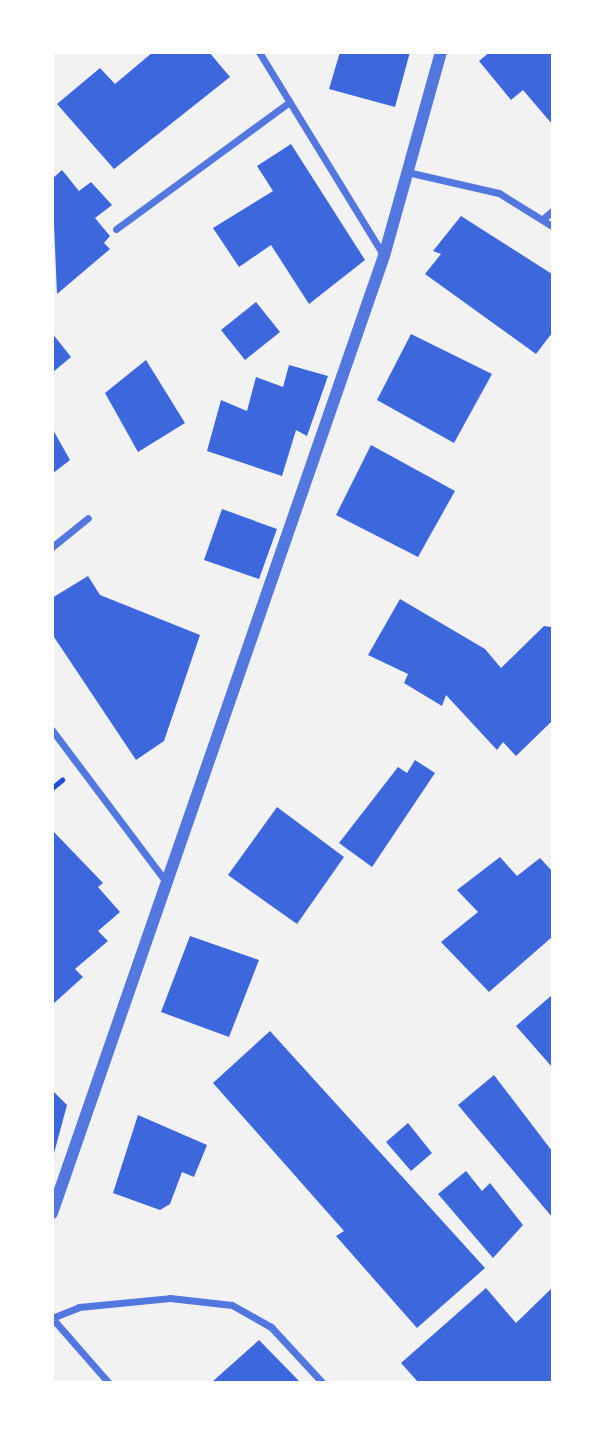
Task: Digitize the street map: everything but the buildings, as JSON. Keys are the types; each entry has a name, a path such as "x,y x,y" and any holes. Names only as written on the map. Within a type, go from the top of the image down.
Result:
{"street":[{"path":"259,52 287,104 384,256"},
{"path":"52,1213 384,256 441,52"},
{"path":"116,229 287,104"},
{"path":"406,172 499,193 544,218 552,226"},
{"path":"544,218 552,211"},
{"path":"52,547 88,518"},
{"path":"52,730 166,882"},
{"path":"108,1382 52,1318 79,1307 170,1298 232,1305 271,1327 322,1382"}]}
